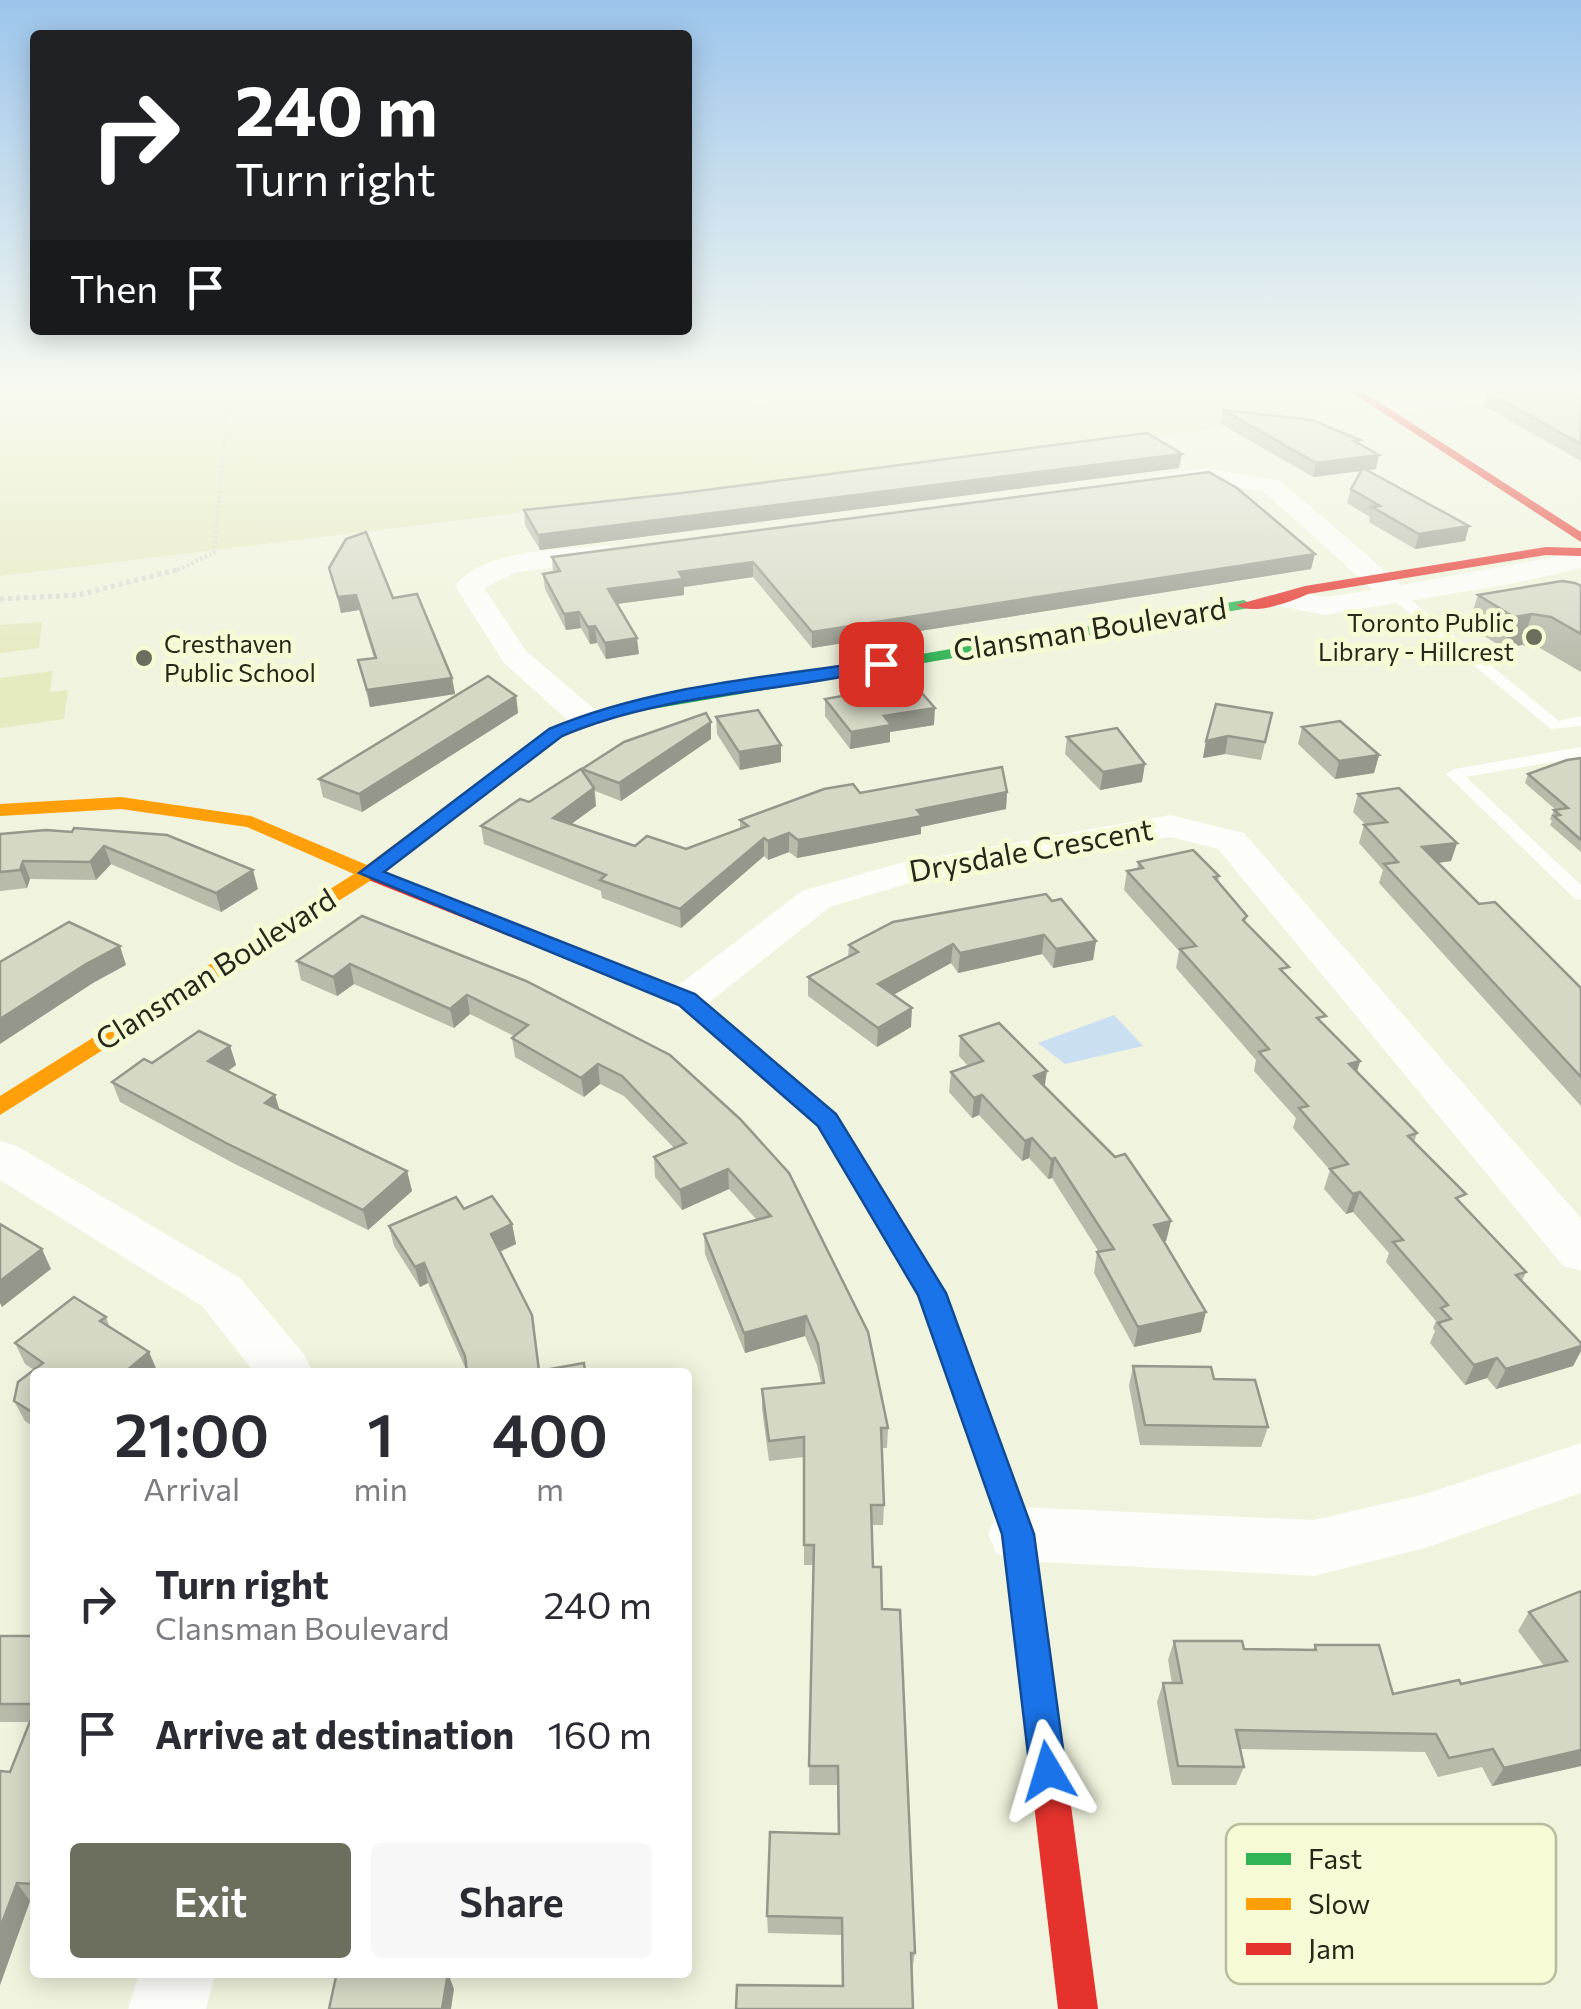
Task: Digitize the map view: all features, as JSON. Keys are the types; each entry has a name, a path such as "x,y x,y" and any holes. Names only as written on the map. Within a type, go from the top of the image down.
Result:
{"street":[{"path":"1128,485 1138,484"},
{"path":"1259,484 1272,486 1387,587"},
{"path":"1498,484 1581,538"},
{"path":"586,720 515,657 469,586 477,576 502,567 638,549"},
{"name":"Clansman Boulevard","path":"0,1107 369,873 556,732 586,720 656,701 1283,599 1325,606 1387,587 1546,551 1581,552"},
{"name":"Clansman Boulevard","path":"1387,587 1581,560"},
{"path":"0,810 121,803 251,822 687,1000 827,1120 932,1293 1018,1534 1078,2009"},
{"name":"Drysdale Crescent","path":"687,1000 816,898 900,874 1170,826 1230,840 1581,1252"},
{"path":"0,1158 221,1292 282,1368"},
{"path":"1018,1534 1314,1548 1425,1521 1581,1468"},
{"path":"167,2009 176,1978"}],"lane":[{"path":"1387,587 1556,726 1581,721"},
{"path":"1581,752 1454,774 1581,895"}],"path":[{"path":"0,599 24,603 95,592 173,571 214,553 221,484"}],"green space":[{"path":"0,484 760,484 0,576"},
{"path":"42,622 39,648 0,653 0,625"},
{"path":"53,671 50,692 68,690 64,719 0,728 0,678"}],"water":[{"path":"1114,1015 1143,1046 1065,1064 1038,1043"}],"building":[{"path":"754,484 945,484 538,535 524,510"},
{"path":"1118,484 1230,484 1315,554 812,632 753,562 679,572 683,579 608,589 637,638 605,643 595,626 588,627 579,612 564,614 543,574 560,571 552,557"},
{"path":"1354,484 1392,484 1469,526 1419,534 1372,507 1380,506 1351,489"},
{"path":"366,532 393,598 417,594 452,678 367,690 358,660 376,658 356,595 338,597 329,568 346,539"},
{"path":"1562,581 1581,586 1581,634 1551,617 1514,617 1478,595"},
{"path":"488,676 516,696 359,794 319,779"},
{"path":"913,683 935,708 884,716 891,725 851,732 825,699"},
{"path":"1216,704 1272,713 1265,742 1228,736 1206,741"},
{"path":"758,710 781,745 739,752 716,717"},
{"path":"706,713 711,722 619,783 582,769 624,742"},
{"path":"1340,721 1379,755 1339,761 1302,727"},
{"path":"1117,728 1145,764 1103,772 1067,737"},
{"path":"1581,758 1581,840 1554,816 1560,815 1554,810 1568,808 1528,774"},
{"path":"1002,767 1007,792 917,810 922,816 798,840 789,833 768,841 764,838 680,909 600,880 606,875 481,826 520,799 529,802 581,769 594,788 553,818 635,846 647,836 686,849 748,826 740,820 824,789 853,784 860,793"},
{"path":"1399,788 1457,843 1422,847 1479,904 1495,902 1581,988 1581,1077 1384,864 1398,862 1364,825 1387,822 1358,794"},
{"path":"74,828 167,835 253,870 216,893 104,846 90,862 23,861 20,870 0,872 0,834 72,832"},
{"path":"1193,850 1219,876 1214,877 1247,916 1243,920 1289,967 1280,969 1326,1016 1317,1018 1360,1061 1349,1064 1417,1133 1408,1136 1466,1194 1456,1198 1526,1272 1516,1275 1581,1346 1506,1369 1497,1358 1474,1365 1438,1323 1451,1319 1441,1308 1448,1305 1393,1242 1403,1240 1360,1192 1353,1194 1330,1169 1348,1164 1299,1108 1308,1106 1259,1052 1269,1049 1180,949 1196,946 1127,871 1143,868 1138,862"},
{"path":"1046,894 1052,901 1061,899 1096,941 1056,949 1044,935 960,953 953,944 878,984 912,1008 878,1028 808,977 858,952 849,945 893,922"},
{"path":"362,916 526,981 670,1055 740,1119 789,1173 868,1332 888,1428 881,1428 884,1505 871,1505 873,1567 881,1567 882,1609 900,1610 915,1953 911,1953 913,2009 736,2009 737,1985 843,1986 842,1918 767,1916 770,1832 839,1834 838,1766 809,1766 814,1545 804,1545 804,1437 769,1441 762,1389 824,1383 818,1344 806,1316 744,1333 704,1234 771,1216 728,1169 680,1190 654,1157 686,1143 622,1076 598,1064 581,1078 512,1038 528,1025 467,995 450,1009 350,964 333,977 297,961"},
{"path":"69,922 120,946 0,1019 0,962"},
{"path":"999,1023 1047,1071 1034,1076 1115,1157 1125,1154 1171,1221 1154,1225 1206,1312 1138,1327 1097,1252 1114,1249 1055,1158 1051,1159 1032,1138 1025,1141 982,1095 974,1098 951,1072 983,1061 960,1036"},
{"path":"199,1031 230,1046 208,1061 275,1095 265,1103 407,1171 363,1210 112,1082 144,1059 152,1063"},
{"path":"492,1196 512,1224 491,1234 532,1315 539,1368 466,1368 465,1356 424,1263 415,1267 389,1226 456,1197 464,1209"},
{"path":"0,1224 42,1249 0,1281"},
{"path":"74,1297 106,1317 100,1321 149,1352 130,1368 36,1368 43,1363 15,1343"},
{"path":"584,1363 585,1368 556,1368"},
{"path":"1133,1366 1211,1367 1214,1379 1255,1380 1268,1427 1145,1425"},
{"path":"30,1373 30,1411 14,1401 18,1382"},
{"path":"1581,1591 1581,1750 1504,1768 1493,1749 1449,1758 1436,1734 1236,1730 1244,1767 1178,1766 1163,1683 1182,1683 1174,1641 1242,1641 1244,1649 1316,1650 1315,1645 1379,1645 1393,1694 1567,1661 1529,1612"},
{"path":"0,1636 30,1636 30,1704 0,1704"},
{"path":"30,1722 30,1884 17,1883 0,1928 0,1771 10,1772"},
{"path":"336,1978 447,1978 442,2009 329,2009"}],"traffic: fast":[{"path":"623,709 1244,605"}],"traffic: slow":[{"path":"0,1107 369,873 556,732 623,709"},
{"path":"0,810 121,803 251,822 378,877"},
{"path":"834,1131 932,1293 1018,1534 1029,1617"}],"traffic: jam":[{"path":"1497,484 1581,538"},
{"path":"1244,605 1283,599 1305,590 1546,551 1581,552"},
{"path":"378,877 687,999 827,1120 834,1131"},
{"path":"1029,1617 1078,2009"}],"place":[{"name":"Toronto Public Library - Hillcrest","path":"1534,637"},
{"name":"Cresthaven Public School","path":"144,658"}],"route":[{"path":"881,664 656,701 556,732 369,873 687,1000 827,1120 932,1293 1018,1534 1048,1771"}]}
